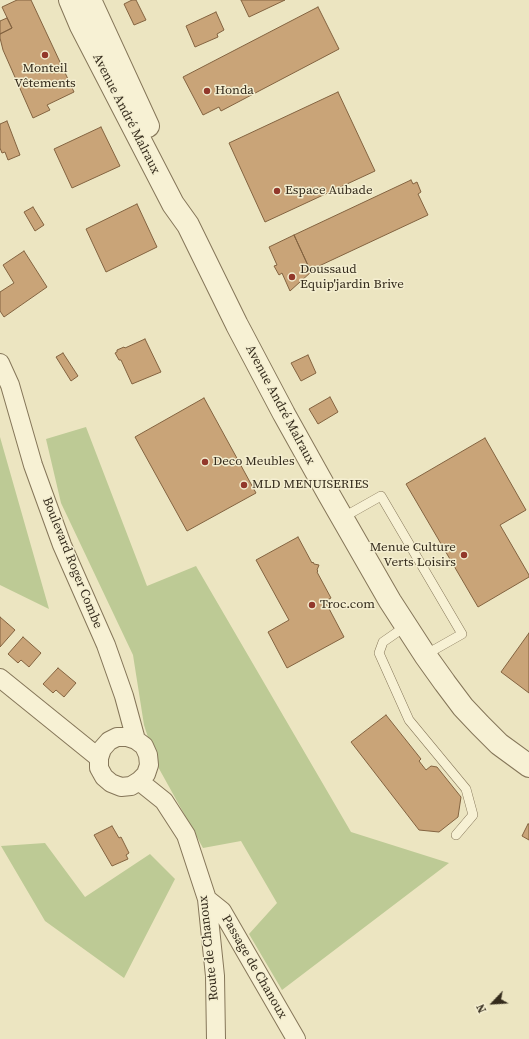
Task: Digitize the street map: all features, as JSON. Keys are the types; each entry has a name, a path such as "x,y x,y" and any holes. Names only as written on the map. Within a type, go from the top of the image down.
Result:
{"street":[{"name":"Avenue André Malraux","path":"70,0 81,26 169,198 188,226 243,337 284,414 390,601 425,655 463,707 499,744 529,766"},
{"name":"Avenue André Malraux","path":"90,0 176,186 183,204 188,226"},
{"name":"Boulevard Roger Combe","path":"0,363 10,385 33,465 62,545 106,645 124,696 136,740 144,746 148,755 149,765 146,774 139,782"},
{"path":"0,678 99,758"},
{"path":"136,740 127,737 117,737 102,749 99,758 100,768 104,777 111,783 121,787 131,786 139,782"},
{"name":"Route de Chanoux","path":"139,782 164,801 186,835 207,899 215,976 216,1039"},
{"name":"Passage de Chanoux","path":"207,899 222,910 296,1039"}],"lane":[{"path":"342,518 381,496 462,634 425,655"},
{"path":"406,626 383,642 379,653 409,720 466,789 473,815 456,835"}],"green space":[{"path":"86,427 147,586 196,566 351,832 449,863 282,990 249,934 277,903 241,841 203,848 157,765 144,725 133,655 61,503 46,439"},
{"path":"0,437 49,609 0,585"},
{"path":"45,843 85,897 150,854 175,879 124,978 45,921 1,846"}],"building":[{"path":"17,0 31,0 74,92 47,105 50,110 33,118 3,50 0,38 0,34 12,28 2,7"},
{"path":"132,0 136,0 146,20 134,25 124,4"},
{"path":"241,0 285,0 249,17"},
{"path":"318,7 339,49 221,111 219,107 203,115 183,77"},
{"path":"216,12 224,30 217,34 218,37 195,47 186,26"},
{"path":"7,18 12,28 0,34 0,21"},
{"path":"338,92 375,171 265,222 229,143"},
{"path":"7,121 20,155 8,160 5,152 2,153 0,148 0,124"},
{"path":"101,127 120,166 72,188 54,149"},
{"path":"411,180 413,184 417,182 421,192 418,194 428,215 319,266 311,272 294,235"},
{"path":"137,204 157,247 106,272 86,229"},
{"path":"33,207 44,225 35,231 24,212"},
{"path":"294,235 311,272 290,291 282,273 279,275 274,266 277,265 269,247"},
{"path":"24,251 47,287 4,317 0,311 0,292 14,283 3,265"},
{"path":"145,339 161,372 132,384 121,360 119,360 115,353 117,350"},
{"path":"63,353 78,376 71,381 56,357"},
{"path":"308,355 316,373 301,381 291,363"},
{"path":"330,397 338,412 318,424 309,409"},
{"path":"204,398 256,493 187,531 135,437"},
{"path":"485,438 526,510 500,525 529,577 478,607 406,484"},
{"path":"298,537 312,563 313,562 314,564 319,565 317,572 331,598 325,601 344,637 287,668 268,632 289,620 256,560"},
{"path":"0,617 15,630 0,647"},
{"path":"529,633 529,693 501,672"},
{"path":"23,637 41,653 29,667 21,660 18,663 8,654"},
{"path":"58,668 76,683 64,697 56,690 53,693 43,684"},
{"path":"386,715 421,759 419,761 426,770 431,766 437,767 461,797 458,817 439,832 419,830 351,742"},
{"path":"529,824 529,840 522,836"},
{"path":"112,826 119,838 121,837 129,853 126,855 128,859 112,866 94,835"}],"place":[{"name":"Monteil Vêtements","path":"45,55"},
{"name":"Honda","path":"207,91"},
{"name":"Espace Aubade","path":"277,191"},
{"name":"Doussaud Equip'jardin Brive","path":"292,277"},
{"name":"Deco Meubles","path":"205,462"},
{"name":"MLD MENUISERIES","path":"244,485"},
{"name":"Menue Culture Verts Loisirs","path":"464,555"},
{"name":"Troc.com","path":"312,605"}]}
